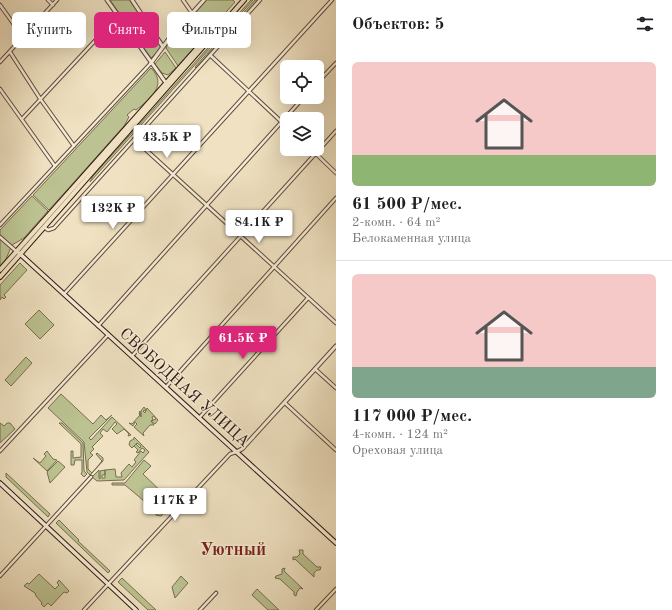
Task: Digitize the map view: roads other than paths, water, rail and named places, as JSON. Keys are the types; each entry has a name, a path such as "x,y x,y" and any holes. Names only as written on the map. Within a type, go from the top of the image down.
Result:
{"main road":[{"path":"0,277 18,253 241,0"},
{"path":"0,270 44,227 167,84 244,0"},
{"name":"СВОБОДНАЯ УЛИЦА","path":"18,253 336,543"},
{"path":"0,483 136,610"}],"street":[{"path":"48,0 53,5"},
{"path":"46,12 57,0"},
{"path":"107,0 115,12"},
{"path":"132,0 164,47"},
{"path":"184,0 191,12"},
{"path":"193,12 204,0"},
{"path":"44,227 48,230 54,228 260,0"},
{"path":"64,295 332,0"},
{"path":"0,5 12,22"},
{"path":"22,119 94,42"},
{"path":"0,225 151,63 167,42"},
{"path":"0,62 13,48"},
{"path":"140,48 167,84"},
{"path":"10,52 41,100 74,146"},
{"path":"210,55 280,121"},
{"path":"324,76 336,63"},
{"path":"0,89 55,166"},
{"path":"290,112 298,104"},
{"path":"98,326 280,123"},
{"path":"324,145 336,131"},
{"path":"134,139 336,323"},
{"path":"132,356 314,156"},
{"path":"318,156 336,173"},
{"path":"166,387 336,198"},
{"path":"0,237 18,253"},
{"path":"199,418 308,298"},
{"path":"0,451 108,334"},
{"path":"84,610 230,454 242,449 336,346"},
{"path":"315,369 336,388"},
{"path":"284,403 336,450"},
{"path":"0,576 91,476"},
{"path":"316,610 336,589"},
{"path":"200,610 216,593"}],"district":[{"name":"Уютный","path":"233,550"}]}
